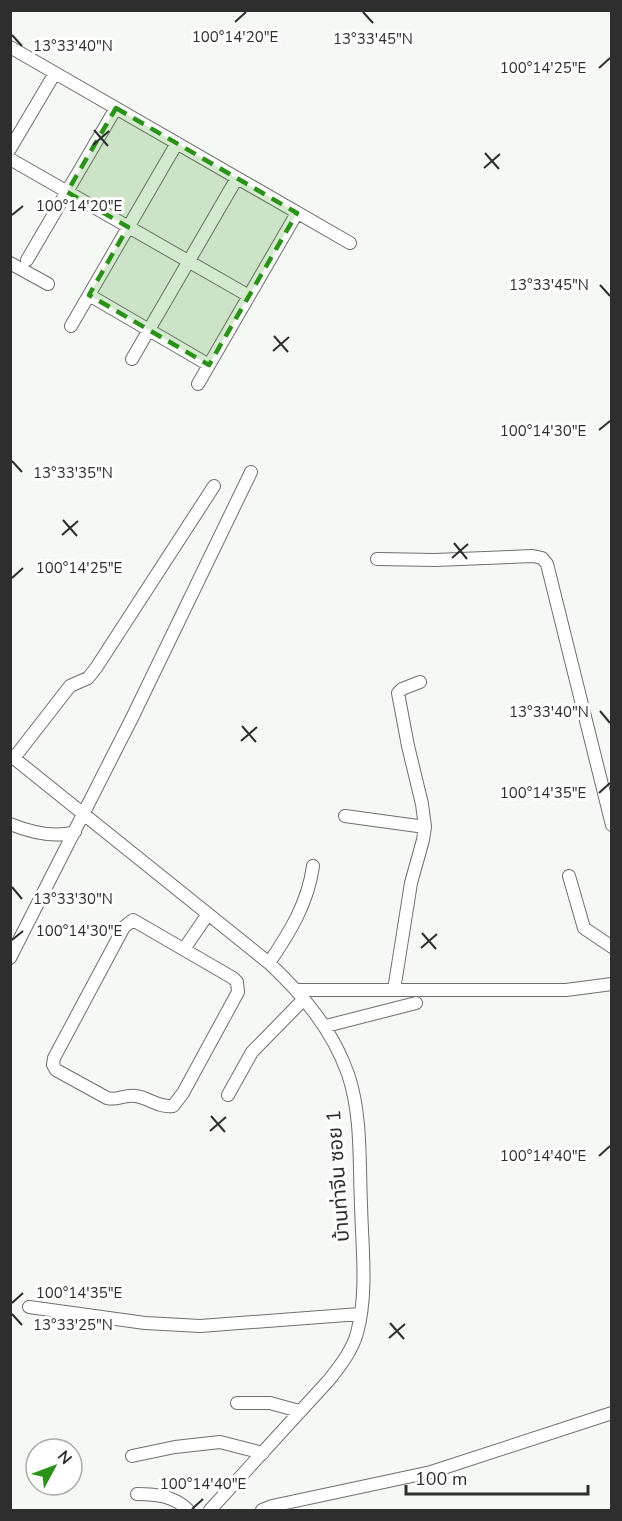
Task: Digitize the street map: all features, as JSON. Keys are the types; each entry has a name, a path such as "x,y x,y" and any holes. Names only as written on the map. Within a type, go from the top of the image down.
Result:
{"street":[{"path":"10,47 350,243"},
{"path":"10,149 55,73"},
{"path":"27,260 116,108"},
{"path":"71,326 177,143"},
{"path":"10,159 249,296"},
{"path":"132,359 237,178"},
{"path":"198,384 297,213"},
{"path":"10,263 48,284"},
{"path":"89,295 209,365"},
{"path":"10,958 85,814 251,471"},
{"path":"12,756 70,686 88,678 96,668 156,579 214,486"},
{"path":"376,559 435,560 534,556 542,558 547,564 612,825"},
{"path":"394,990 411,884 425,826 398,693 420,682"},
{"name":"บ้านท่าจีน ซอย 1","path":"12,756 269,963 300,994 326,1026 348,1075 358,1123 363,1267 357,1334 345,1360 210,1510"},
{"path":"345,816 425,826"},
{"path":"10,824 42,833 75,832"},
{"path":"269,963 297,920 308,891 313,866"},
{"path":"569,876 584,928 612,947"},
{"path":"184,949 208,914"},
{"path":"135,920 184,949 233,978 237,982 238,992 173,1106 162,1106 130,1095 111,1099 55,1068 52,1062 128,922 135,920"},
{"path":"228,1095 252,1052 300,994 394,990 566,990 612,984"},
{"path":"326,1026 416,1002"},
{"path":"28,1306 104,1318 200,1326 360,1314"},
{"path":"237,1403 270,1403 299,1411"},
{"path":"262,1510 431,1472 612,1413"},
{"path":"132,1456 174,1447 220,1442 263,1453"},
{"path":"137,1494 170,1498 181,1503 188,1510"}],"highlighted area":[{"path":"116,108 297,213 209,365 89,295 128,227 67,192"}]}
